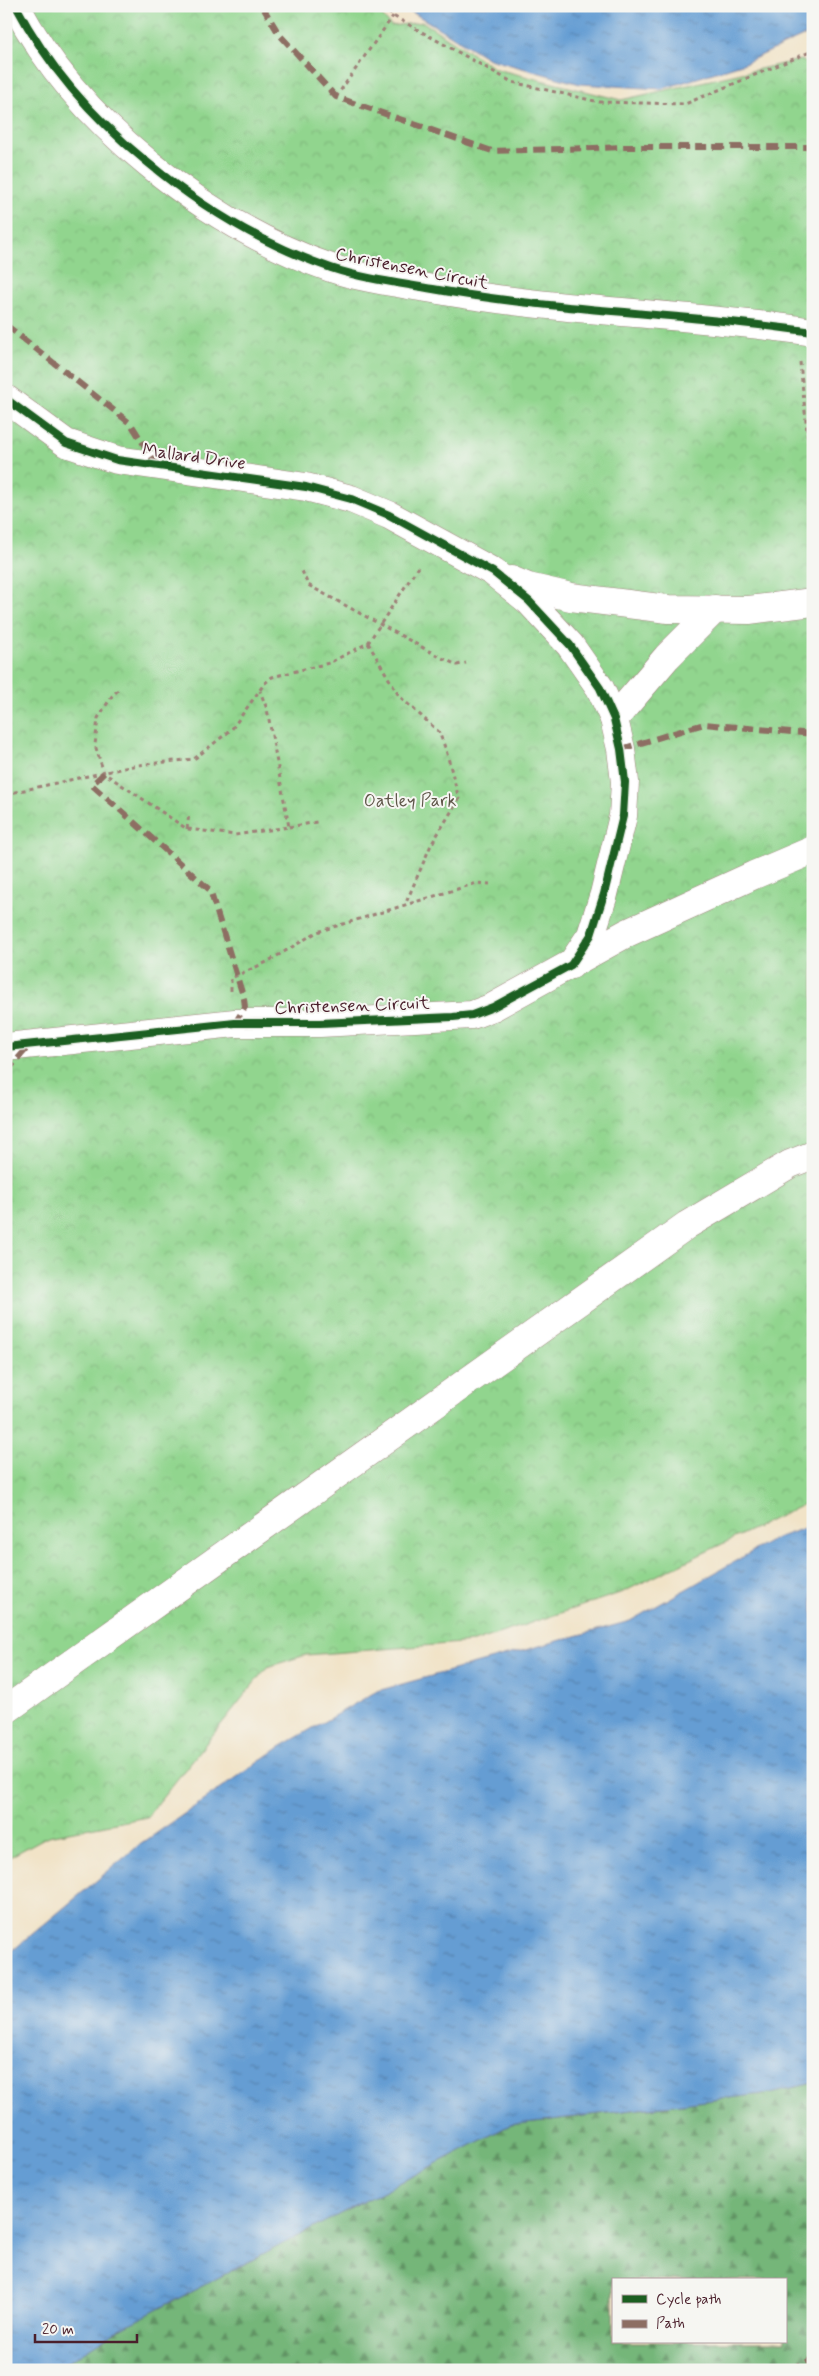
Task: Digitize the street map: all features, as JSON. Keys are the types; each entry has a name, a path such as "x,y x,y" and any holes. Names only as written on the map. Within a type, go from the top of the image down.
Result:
{"street":[{"name":"Christensen Circuit","path":"16,6 41,48 65,80 121,141 194,199 243,231 283,250 366,278 481,298 804,331"},
{"name":"Mallard Drive","path":"6,399 66,443 87,451 117,460 158,467 306,486 351,499 388,515 493,572"},
{"path":"493,572 528,586 571,597 668,609 749,610 813,602"},
{"path":"493,572 529,602 570,645 600,688 614,719 621,749 625,782 623,816 592,934 571,965"},
{"path":"614,719 667,657 715,609"},
{"name":"Christensen Circuit","path":"6,1047 235,1022 320,1023 472,1015 493,1007 627,933 813,850"},
{"path":"6,1710 687,1225 790,1164 813,1155"}],"path":[{"path":"382,6 393,16 512,82 599,102 685,104 813,52"},
{"path":"336,98 393,16"},
{"path":"804,331 813,491"},
{"path":"6,794 138,765 194,759 231,730 260,690 272,677 329,663 368,643 436,540"},
{"path":"302,571 308,585 457,664 466,662"},
{"path":"368,643 399,696 439,732 446,750 459,799 431,845 405,905"},
{"path":"118,690 98,718 95,745 104,773 187,829 235,835 317,822"},
{"path":"260,690 267,709 289,827"},
{"path":"187,829 189,814"},
{"path":"231,991 231,978 267,962 317,932 477,883 490,884"}],"green space":[{"name":"Oatley Park","path":"6,6 374,6 391,26 423,22 496,69 621,100 800,60 813,64 813,1500 623,1592 474,1642 306,1655 267,1667 147,1817 48,1836 6,1859"},
{"path":"813,2083 813,2370 55,2370 120,2329 510,2125 770,2093"}],"water":[{"path":"402,6 813,6 813,36 803,36 745,63 662,89 580,84 489,59"},
{"path":"813,1525 813,2083 770,2093 510,2125 120,2329 55,2370 6,2370 6,1956 138,1846 280,1747 377,1691 630,1621 776,1538"}],"marked path":[{"path":"262,6 279,34 336,97 492,151 627,147 813,147"},
{"path":"6,325 131,424 158,467"},
{"path":"621,749 704,724 813,734"},
{"path":"104,773 92,785 210,890 244,999 245,1007 235,1023"},
{"path":"6,1072 31,1044"},
{"path":"790,2370 813,2359"}],"cycle path":[{"path":"16,6 58,71 91,110 127,145 189,195 234,223 281,248 343,272 394,283 480,297 575,308 718,320 813,332"},
{"path":"6,399 66,443 117,460 306,487 351,499 389,515 493,572 529,601 570,645 600,688 614,719 621,749 625,782 623,816 604,894 591,935 571,965 493,1007 472,1015 453,1017 320,1023 235,1023 6,1047"}]}
